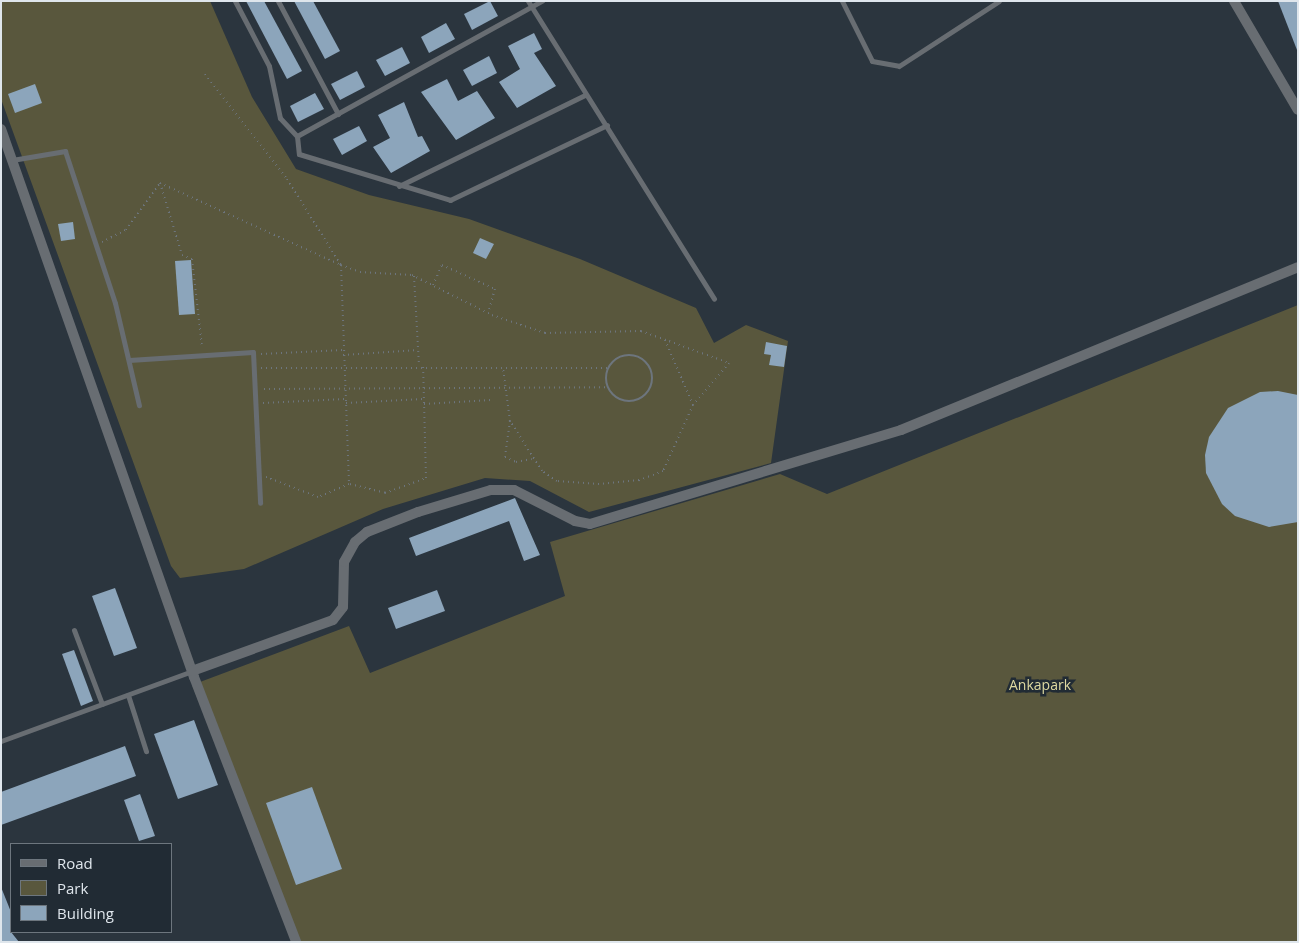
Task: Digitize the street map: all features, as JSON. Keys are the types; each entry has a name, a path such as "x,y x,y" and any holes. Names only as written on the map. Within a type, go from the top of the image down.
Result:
{"street":[{"path":"1234,1 1298,110"},
{"path":"1,129 192,671 296,942"},
{"path":"192,671 333,620 343,606 344,562 355,542 367,532 418,512 491,490 514,490 575,521 590,524 901,430 1298,267"}],"lane":[{"path":"235,1 269,66 280,118 297,136 299,154 450,200 606,125"},
{"path":"278,1 338,114"},
{"path":"528,1 714,299"},
{"path":"297,136 542,1"},
{"path":"842,1 872,61 899,66 999,1"},
{"path":"399,186 586,95"},
{"path":"12,160 65,151 96,246 129,360 139,405"},
{"path":"129,360 253,354 260,503"},
{"path":"74,630 102,704"},
{"path":"1,741 192,671"},
{"path":"128,696 146,752"}],"path":[{"path":"204,74 288,178 341,265 349,484"},
{"path":"1,104 1,112"},
{"path":"160,183 341,265 360,272 401,272 414,276 488,313 545,334 640,332 728,360 728,368 693,405 670,463 652,477 599,484 557,481 533,459 510,421"},
{"path":"96,246 126,230 160,183"},
{"path":"160,183 182,254 192,259 202,355"},
{"path":"433,286 442,265 495,289 488,313"},
{"path":"414,276 419,366"},
{"path":"665,340 693,405"},
{"path":"253,354 343,350"},
{"path":"343,355 418,350"},
{"path":"254,368 419,366 608,368 620,357 636,355 648,364 653,380 646,394 631,401 616,396 609,387 608,368"},
{"path":"259,474 318,497 349,484 385,493 424,481 423,366"},
{"path":"503,368 504,388 510,421 505,457 516,462 533,459"},
{"path":"255,389 609,387"},
{"path":"345,403 423,398"},
{"path":"255,403 345,399"},
{"path":"424,404 491,400"}],"green space":[{"path":"1,1 210,1 252,97 296,169 369,195 469,219 580,259 696,308 714,343 746,325 788,341 771,463 589,512 530,481 485,478 383,509 244,569 180,578 171,566 1,99"},
{"name":"Ankapark","path":"1298,305 1298,942 297,942 192,685 349,626 370,673 565,596 550,542 780,474 827,494"}],"building":[{"path":"246,1 264,1 302,71 287,79"},
{"path":"294,1 313,1 340,51 325,59"},
{"path":"490,1 498,16 472,30 464,14"},
{"path":"1278,1 1298,1 1298,50 1297,50"},
{"path":"446,23 455,39 429,53 421,37"},
{"path":"534,33 542,49 534,53 556,86 517,108 499,82 520,69 508,46"},
{"path":"402,47 410,63 385,76 376,60"},
{"path":"489,56 497,73 472,86 463,70"},
{"path":"357,71 365,87 340,100 331,84"},
{"path":"447,79 458,101 477,91 495,118 456,140 421,92"},
{"path":"35,84 42,103 15,113 8,94"},
{"path":"315,93 324,109 298,122 290,106"},
{"path":"404,102 418,137 422,136 430,151 391,173 373,147 390,138 378,115"},
{"path":"359,126 367,141 342,155 333,139"},
{"path":"73,222 75,239 61,241 58,224"},
{"path":"480,238 494,244 486,259 473,253"},
{"path":"191,260 195,314 179,315 175,261"},
{"path":"766,342 787,346 784,367 769,365 771,355 764,354"},
{"path":"1278,391 1298,395 1298,522 1269,527 1235,516 1222,504 1206,473 1205,455 1209,437 1228,408 1260,392"},
{"path":"515,498 540,555 524,561 509,521 416,556 409,538"},
{"path":"115,588 137,648 114,656 92,596"},
{"path":"437,590 445,611 396,629 388,608"},
{"path":"74,650 93,701 81,706 62,654"},
{"path":"194,720 218,785 178,799 154,734"},
{"path":"125,746 136,776 1,825 1,792"},
{"path":"312,787 342,869 296,885 266,803"},
{"path":"140,794 155,836 139,841 124,800"},
{"path":"1,887 10,910 10,933 19,942 1,942"}]}
